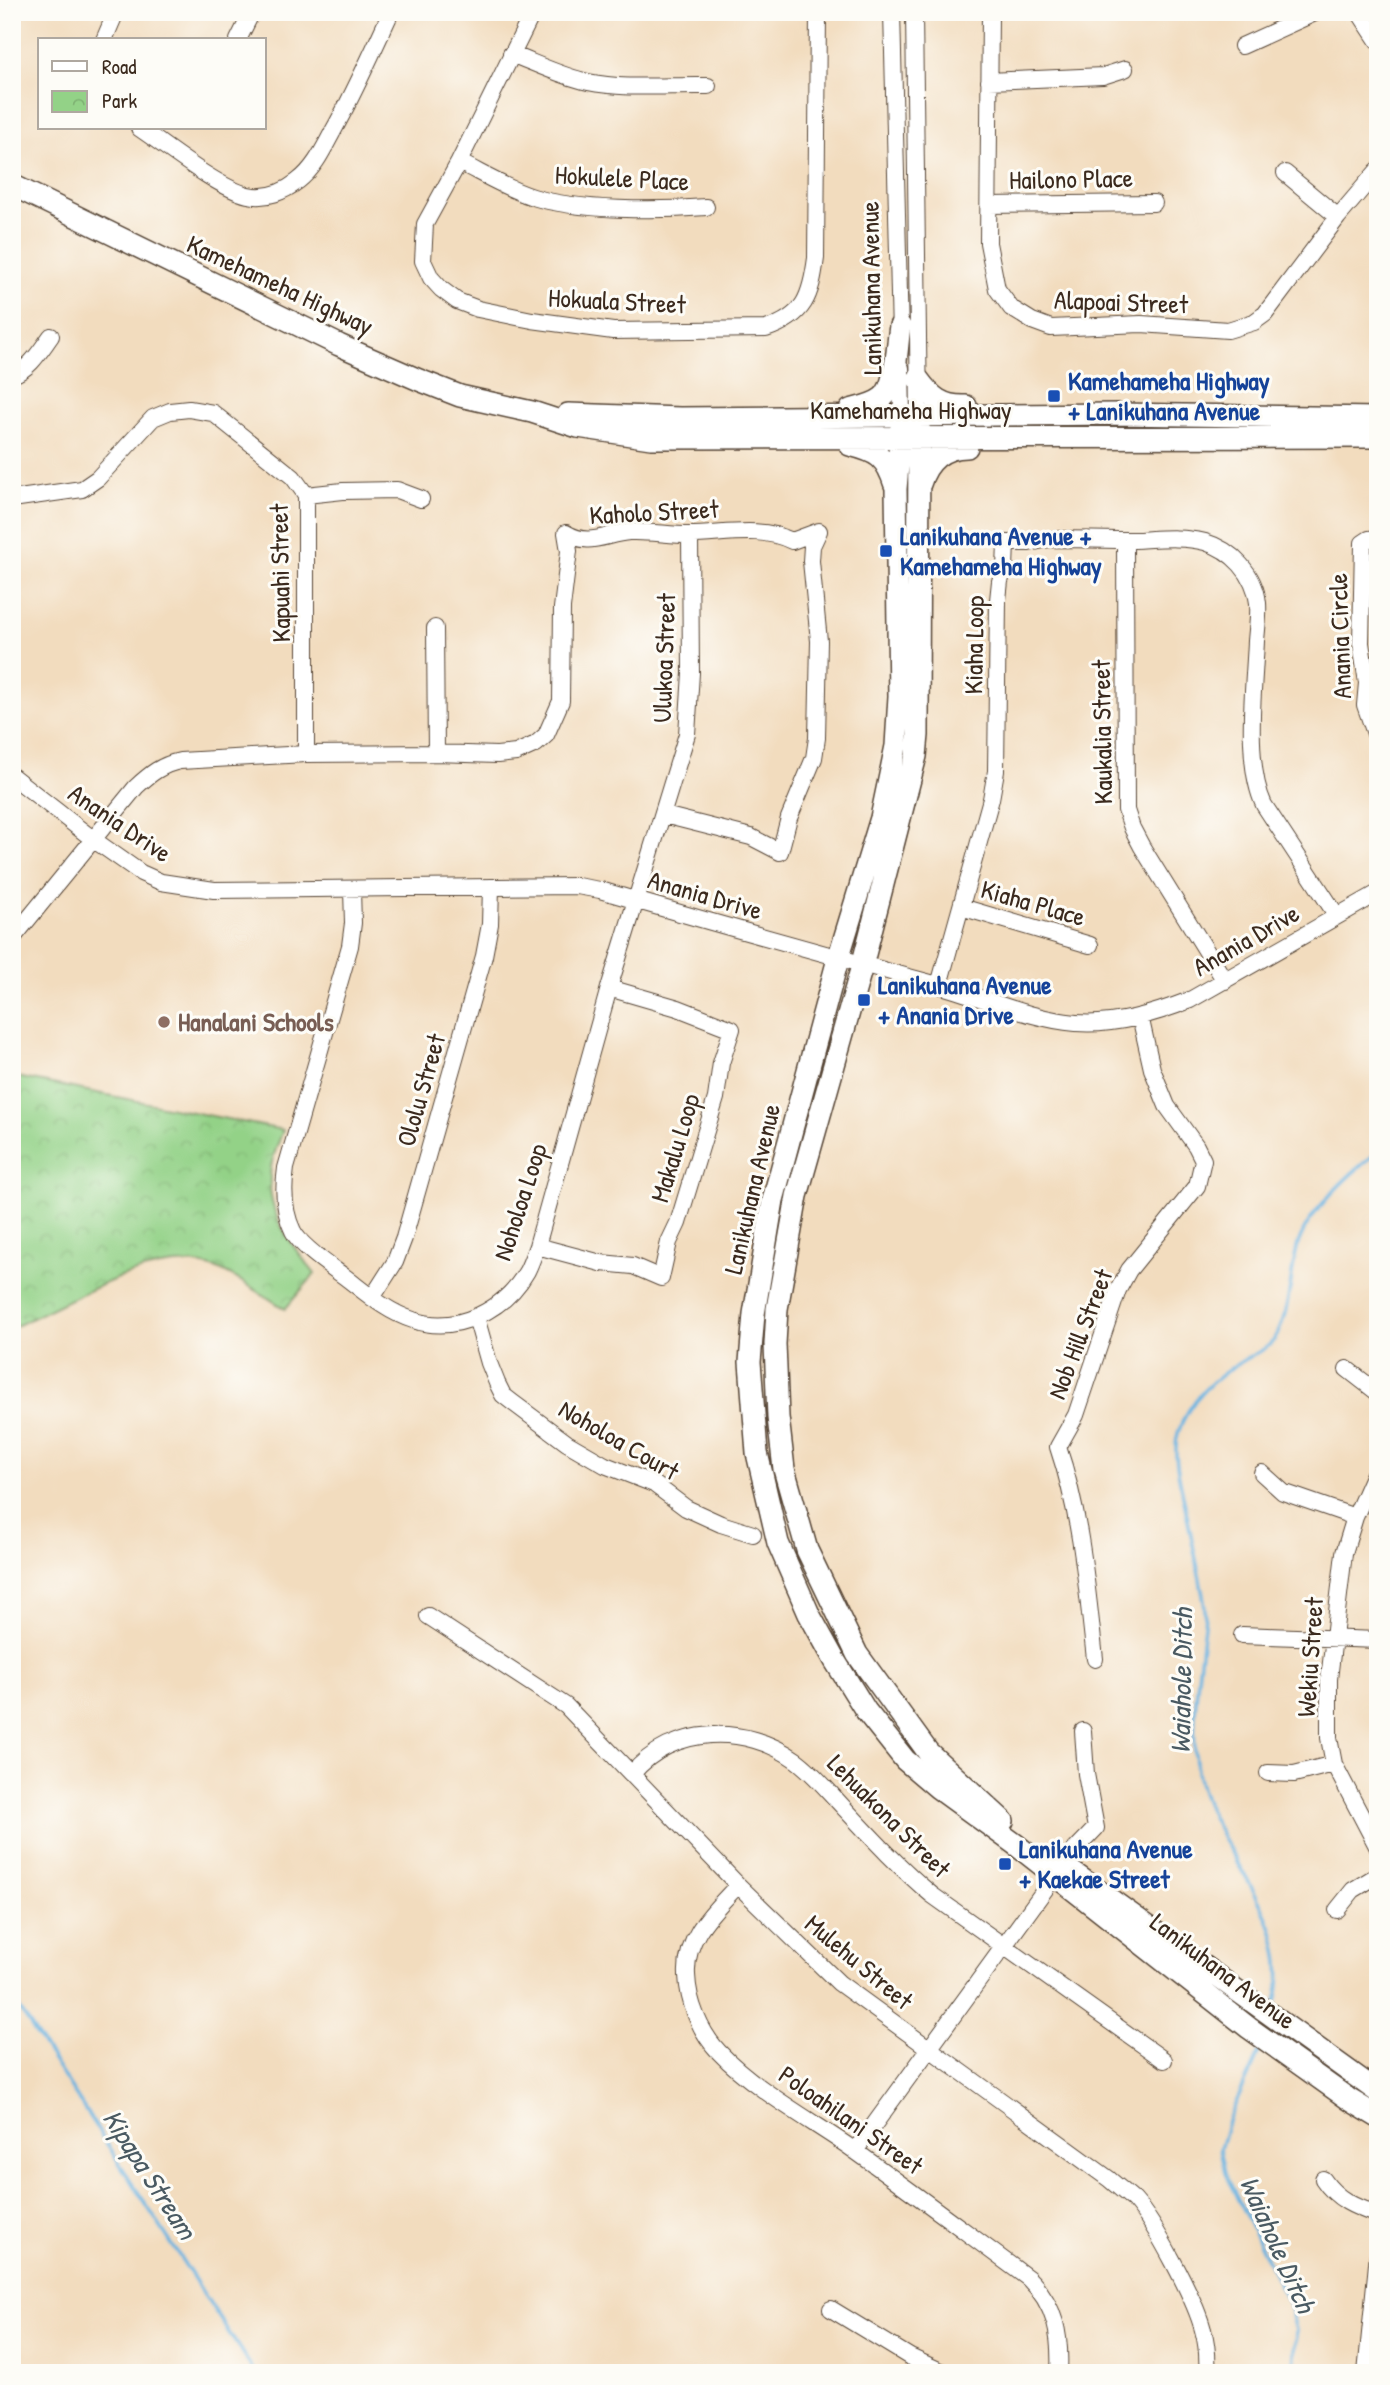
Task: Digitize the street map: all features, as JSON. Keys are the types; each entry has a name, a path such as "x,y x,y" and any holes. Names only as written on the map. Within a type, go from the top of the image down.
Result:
{"main road":[{"name":"Kamehameha Highway","path":"12,185 339,345 460,396 532,412 578,427 651,438 827,439 909,427 1118,414 1378,418"},
{"path":"834,415 866,406 887,394 892,380 900,327"},
{"path":"918,379 931,396 946,404 1118,414"},
{"name":"Kamehameha Highway","path":"532,412 680,418 834,415 909,427 1166,438 1378,437"},
{"name":"Lanikuhana Avenue","path":"909,427 896,746 881,818 838,959 773,1200 754,1314 750,1362 757,1453 778,1543 809,1614 866,1711 905,1760 938,1788 1015,1844 1255,2003 1378,2092"},
{"path":"827,439 880,455 907,491 929,463 945,450 956,447 1040,448 1166,438"},
{"name":"Lanikuhana Avenue","path":"907,491 918,735 916,756 862,966 797,1196 776,1309 778,1417 784,1469 807,1550 857,1654 928,1752 1058,1871 1250,2028 1350,2101 1378,2117"}],"street":[{"path":"105,38 116,12"},
{"path":"239,38 252,12"},
{"path":"142,130 228,188 250,195 268,195 283,191 300,180 317,160 344,111 391,12"},
{"name":"Hokuala Street","path":"533,12 459,162 425,224 423,261 431,278 441,289 457,301 478,309 532,320 613,331 766,329 783,323 797,312 808,298 813,284 816,258 818,12"},
{"name":"Lanikuhana Avenue","path":"892,12 900,327 909,427"},
{"name":"Lanikuhana Avenue","path":"909,427 918,379 914,12"},
{"name":"Alapoai Street","path":"990,12 988,243 997,289 1011,308 1032,321 1051,328 1141,324 1228,330 1254,322 1265,313 1338,217 1378,170"},
{"path":"1242,46 1317,12"},
{"path":"1359,12 1378,41"},
{"path":"511,54 562,74 600,84 708,86"},
{"path":"989,81 1103,76 1125,69"},
{"name":"Hokulele Place","path":"459,162 534,197 576,205 675,210 706,207"},
{"path":"1285,173 1338,217"},
{"name":"Hailono Place","path":"989,205 1154,203"},
{"path":"12,375 22,372 51,336"},
{"name":"Kapuahi Street","path":"12,499 82,489 98,478 153,418 170,411 189,409 213,413 293,477 306,495 306,754"},
{"path":"306,495 397,490 421,499"},
{"name":"Kaholo Street","path":"12,939 136,787 165,764 306,754 436,753 475,756 516,753 536,744 546,735 561,701 562,608 569,551 566,533 577,540 585,541 629,532 690,535 767,533 792,541 819,531 812,546 811,561 819,642 817,738 814,758 789,818 780,852 751,837 664,816"},
{"name":"Ulukoa Street","path":"636,901 687,734 690,710 690,535"},
{"name":"Anania Circle","path":"1378,538 1363,543 1361,579 1361,643 1367,683 1365,705 1378,742"},
{"name":"Kiaha Loop","path":"939,985 991,799 996,771 998,600 1000,581 1005,568 1006,543 1029,543 1049,539 1179,539 1203,541 1233,556 1252,582 1258,602 1254,703 1256,788 1264,805 1336,916"},
{"name":"Kaukalia Street","path":"1125,540 1126,810 1142,847 1224,981"},
{"path":"435,628 436,753"},
{"name":"Anania Drive","path":"12,776 94,840 141,873 161,882 214,890 577,887 600,890 862,966 939,985 1024,1012 1075,1023 1105,1023 1140,1016 1163,1011 1190,1000 1378,893"},
{"name":"Ololu Street","path":"372,1298 395,1262 404,1238 484,957 490,924 491,887"},
{"name":"Noholoa Loop","path":"352,890 354,923 350,946 296,1128 283,1187 286,1212 294,1234 372,1298 405,1317 434,1325 456,1324 476,1317 497,1304 526,1272 537,1246 636,901"},
{"name":"Kiaha Place","path":"961,907 1090,945"},
{"name":"Makalu Loop","path":"537,1246 601,1262 633,1266 661,1278 669,1242 678,1223 716,1098 721,1063 732,1029 678,1008 609,988"},
{"name":"Nob Hill Street","path":"1095,1659 1085,1571 1058,1447 1076,1415 1118,1290 1129,1270 1197,1186 1203,1160 1167,1106 1152,1069 1140,1016"},
{"name":"Noholoa Court","path":"476,1317 489,1363 503,1395 568,1443 605,1465 654,1484 686,1508 721,1524 753,1534"},
{"path":"1347,1369 1378,1393"},
{"name":"Wekiu Street","path":"1378,1465 1355,1517 1344,1553 1329,1679 1329,1738 1334,1763 1378,1848"},
{"path":"1262,1473 1283,1492 1355,1517"},
{"name":"Mulehu Street","path":"428,1616 566,1706 738,1885 839,1983 1109,2179 1134,2200 1151,2223 1203,2328 1208,2353 1207,2373"},
{"path":"1242,1635 1378,1640"},
{"path":"855,2151 927,2048 1058,1871 1096,1828 1086,1774 1083,1731"},
{"name":"Lehuakona Street","path":"632,1774 640,1764 672,1744 693,1736 731,1734 775,1748 796,1760 814,1776 901,1869 932,1895 1164,2060"},
{"path":"1268,1773 1293,1774 1334,1763"},
{"path":"1337,1910 1353,1891 1378,1875"},
{"name":"Poloahilani Street","path":"738,1885 708,1917 691,1944 688,1983 699,2024 717,2050 740,2071 855,2151 1028,2278 1042,2292 1053,2314 1058,2330 1059,2373"},
{"path":"1322,2179 1331,2192 1346,2204 1378,2215"},
{"path":"1370,2365 1378,2254"},
{"path":"831,2309 910,2357 944,2373"}],"green space":[{"path":"12,1076 283,1130 271,1167 271,1198 288,1238 315,1274 285,1309 215,1268 192,1264 166,1265 139,1271 84,1292 12,1328"}],"waterway":[{"name":"Waiahole Ditch","path":"1274,2009 1280,1979 1277,1950 1269,1923 1212,1816 1197,1773 1194,1739 1205,1606 1178,1469 1177,1440 1183,1421 1204,1390 1274,1340 1285,1314 1297,1248 1309,1221 1330,1195 1378,1152"},
{"name":"Kipapa Stream","path":"12,1997 255,2373"},
{"name":"Waiahole Ditch","path":"1262,2046 1229,2118 1220,2149 1225,2173 1289,2304 1296,2330 1294,2373"}],"place":[{"name":"Kamehameha Highway + Lanikuhana Avenue","path":"1054,396"},
{"name":"Lanikuhana Avenue + Kamehameha Highway","path":"886,551"},
{"name":"Lanikuhana Avenue + Anania Drive","path":"864,1000"},
{"name":"Hanalani Schools","path":"164,1022"},
{"name":"Lanikuhana Avenue + Kaekae Street","path":"1005,1864"}]}
